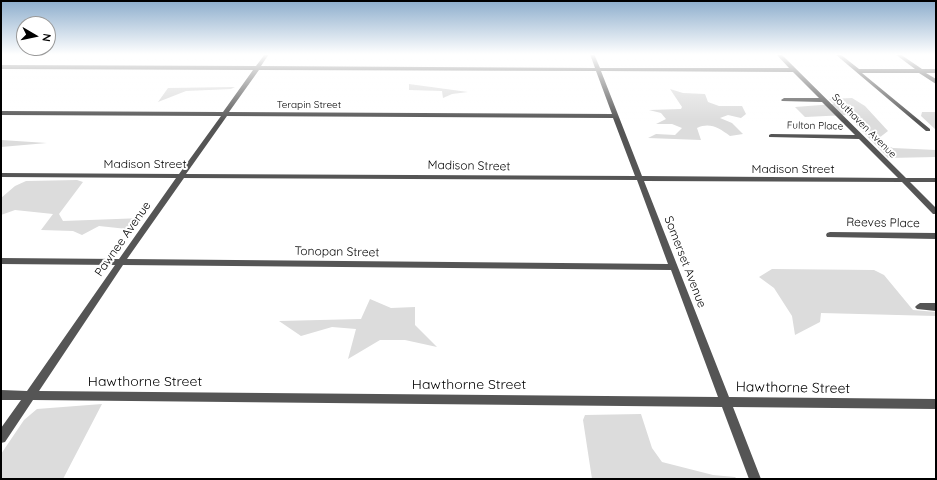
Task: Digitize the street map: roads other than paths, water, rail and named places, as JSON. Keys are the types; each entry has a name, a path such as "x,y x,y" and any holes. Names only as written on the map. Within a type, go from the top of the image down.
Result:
{"street":[{"name":"Pawnee Avenue","path":"1,438 121,262 251,76"},
{"name":"Somerset Avenue","path":"601,76 755,479"},
{"name":"Southaven Avenue","path":"801,76 936,212"},
{"path":"863,76 928,130"},
{"path":"784,100 823,100"},
{"name":"Terapin Street","path":"1,113 616,116"},
{"name":"Fulton Place","path":"770,136 860,137"},
{"name":"Madison Street","path":"1,174 936,180"},
{"name":"Reeves Place","path":"830,235 936,236"},
{"name":"Tonopan Street","path":"1,261 673,267"},
{"path":"920,306 936,307"},
{"name":"Hawthorne Street","path":"1,395 936,404"}]}
